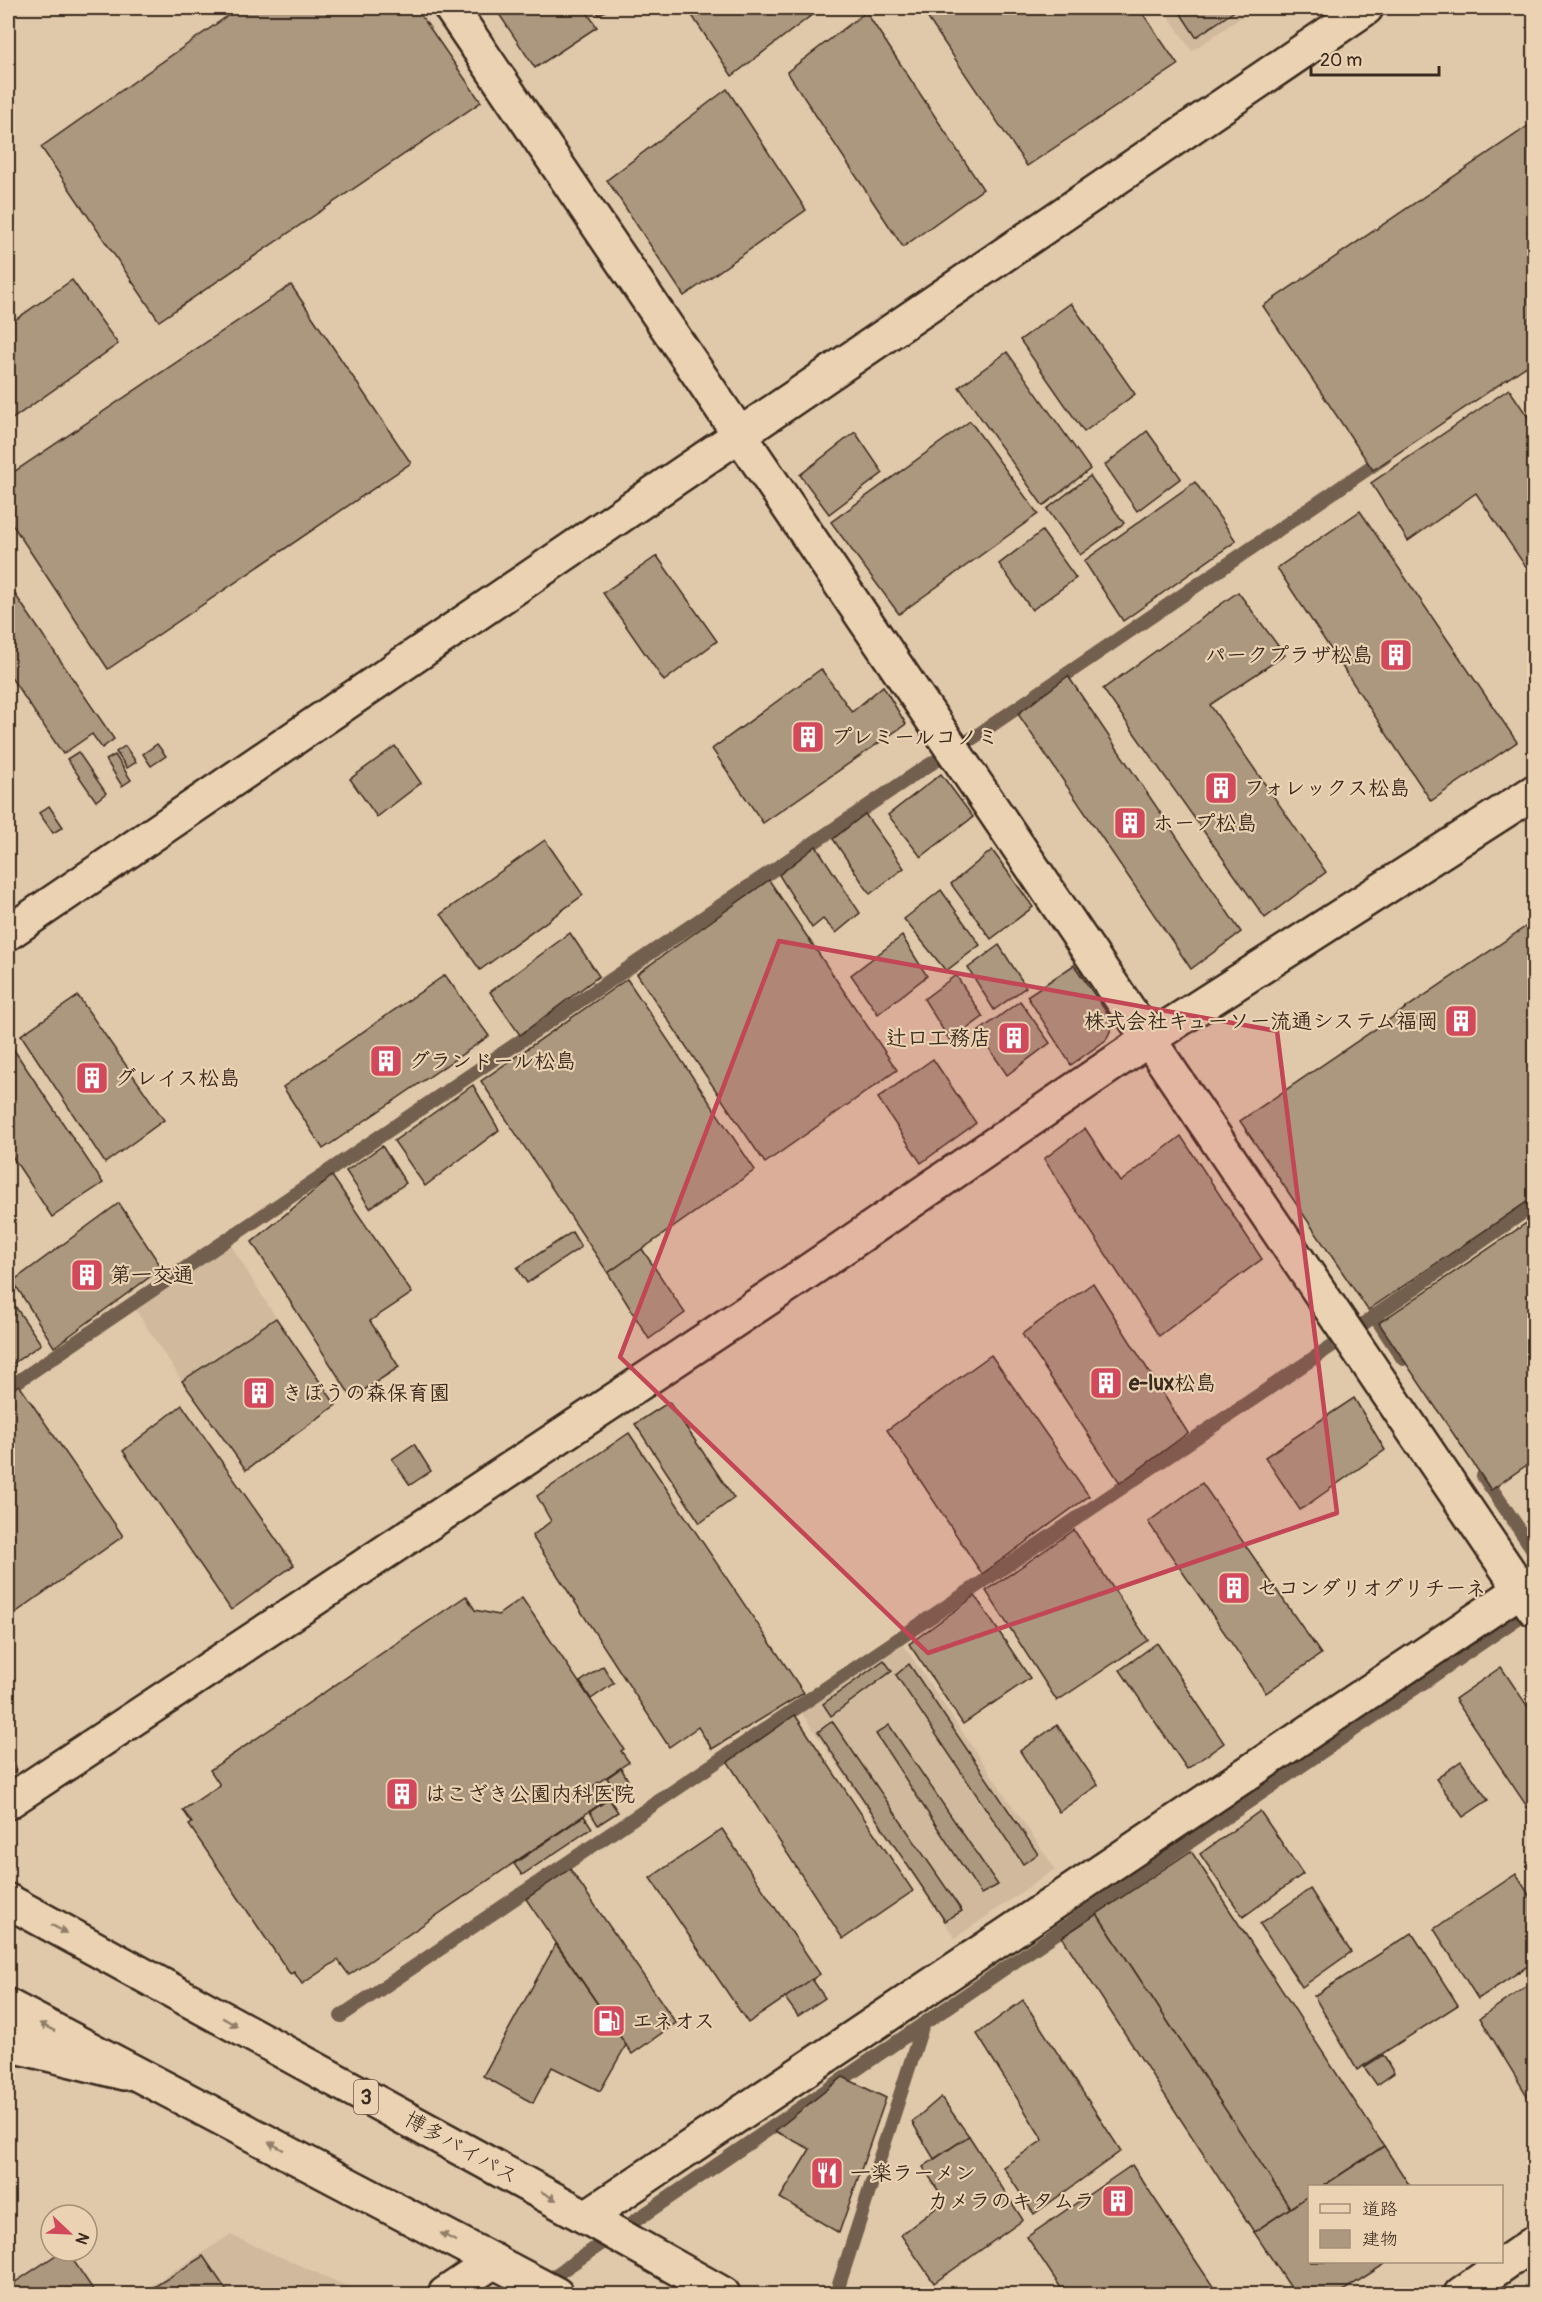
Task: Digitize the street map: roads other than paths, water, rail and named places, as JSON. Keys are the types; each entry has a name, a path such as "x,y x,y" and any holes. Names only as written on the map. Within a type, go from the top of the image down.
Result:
{"main road":[{"path":"451,8 1149,1039 1530,1593 586,2217"},
{"path":"8,933 1366,8"},
{"path":"8,1802 797,1279 1149,1039 1534,792"},
{"name":"博多バイパス","path":"8,1901 586,2217 723,2295"},
{"path":"8,2007 149,2079 555,2295"},
{"path":"8,2044 149,2079"},
{"path":"1461,2295 1534,2243"},
{"path":"445,2295 494,2261"}],"waterway":[{"path":"8,1388 921,770 976,736 1385,457"},
{"path":"341,2016 1330,1347 1534,1205"},
{"path":"1374,1315 1403,1359"},
{"path":"1483,1476 1534,1551"},
{"path":"541,2285 1534,1607"},
{"path":"836,2294 923,2024"}],"place":[{"name":"パークプラザ松島","path":"1396,655"},
{"name":"プレミールコノミ","path":"808,737"},
{"name":"フォレックス松島","path":"1221,788"},
{"name":"ホープ松島","path":"1130,823"},
{"name":"株式会社キューソー流通システム福岡","path":"1461,1021"},
{"name":"辻口工務店","path":"1014,1038"},
{"name":"グランドール松島","path":"386,1061"},
{"name":"グレイス松島","path":"92,1078"},
{"name":"第一交通","path":"87,1275"},
{"name":"e-lux松島","path":"1106,1383"},
{"name":"きぼうの森保育園","path":"259,1393"},
{"name":"セコンダリオグリチーネ","path":"1234,1588"},
{"name":"はこざき公園内科医院","path":"402,1794"},
{"name":"エネオス","path":"609,2021"},
{"name":"一楽ラーメン","path":"827,2173"},
{"name":"カメラのキタムラ","path":"1118,2201"}]}
